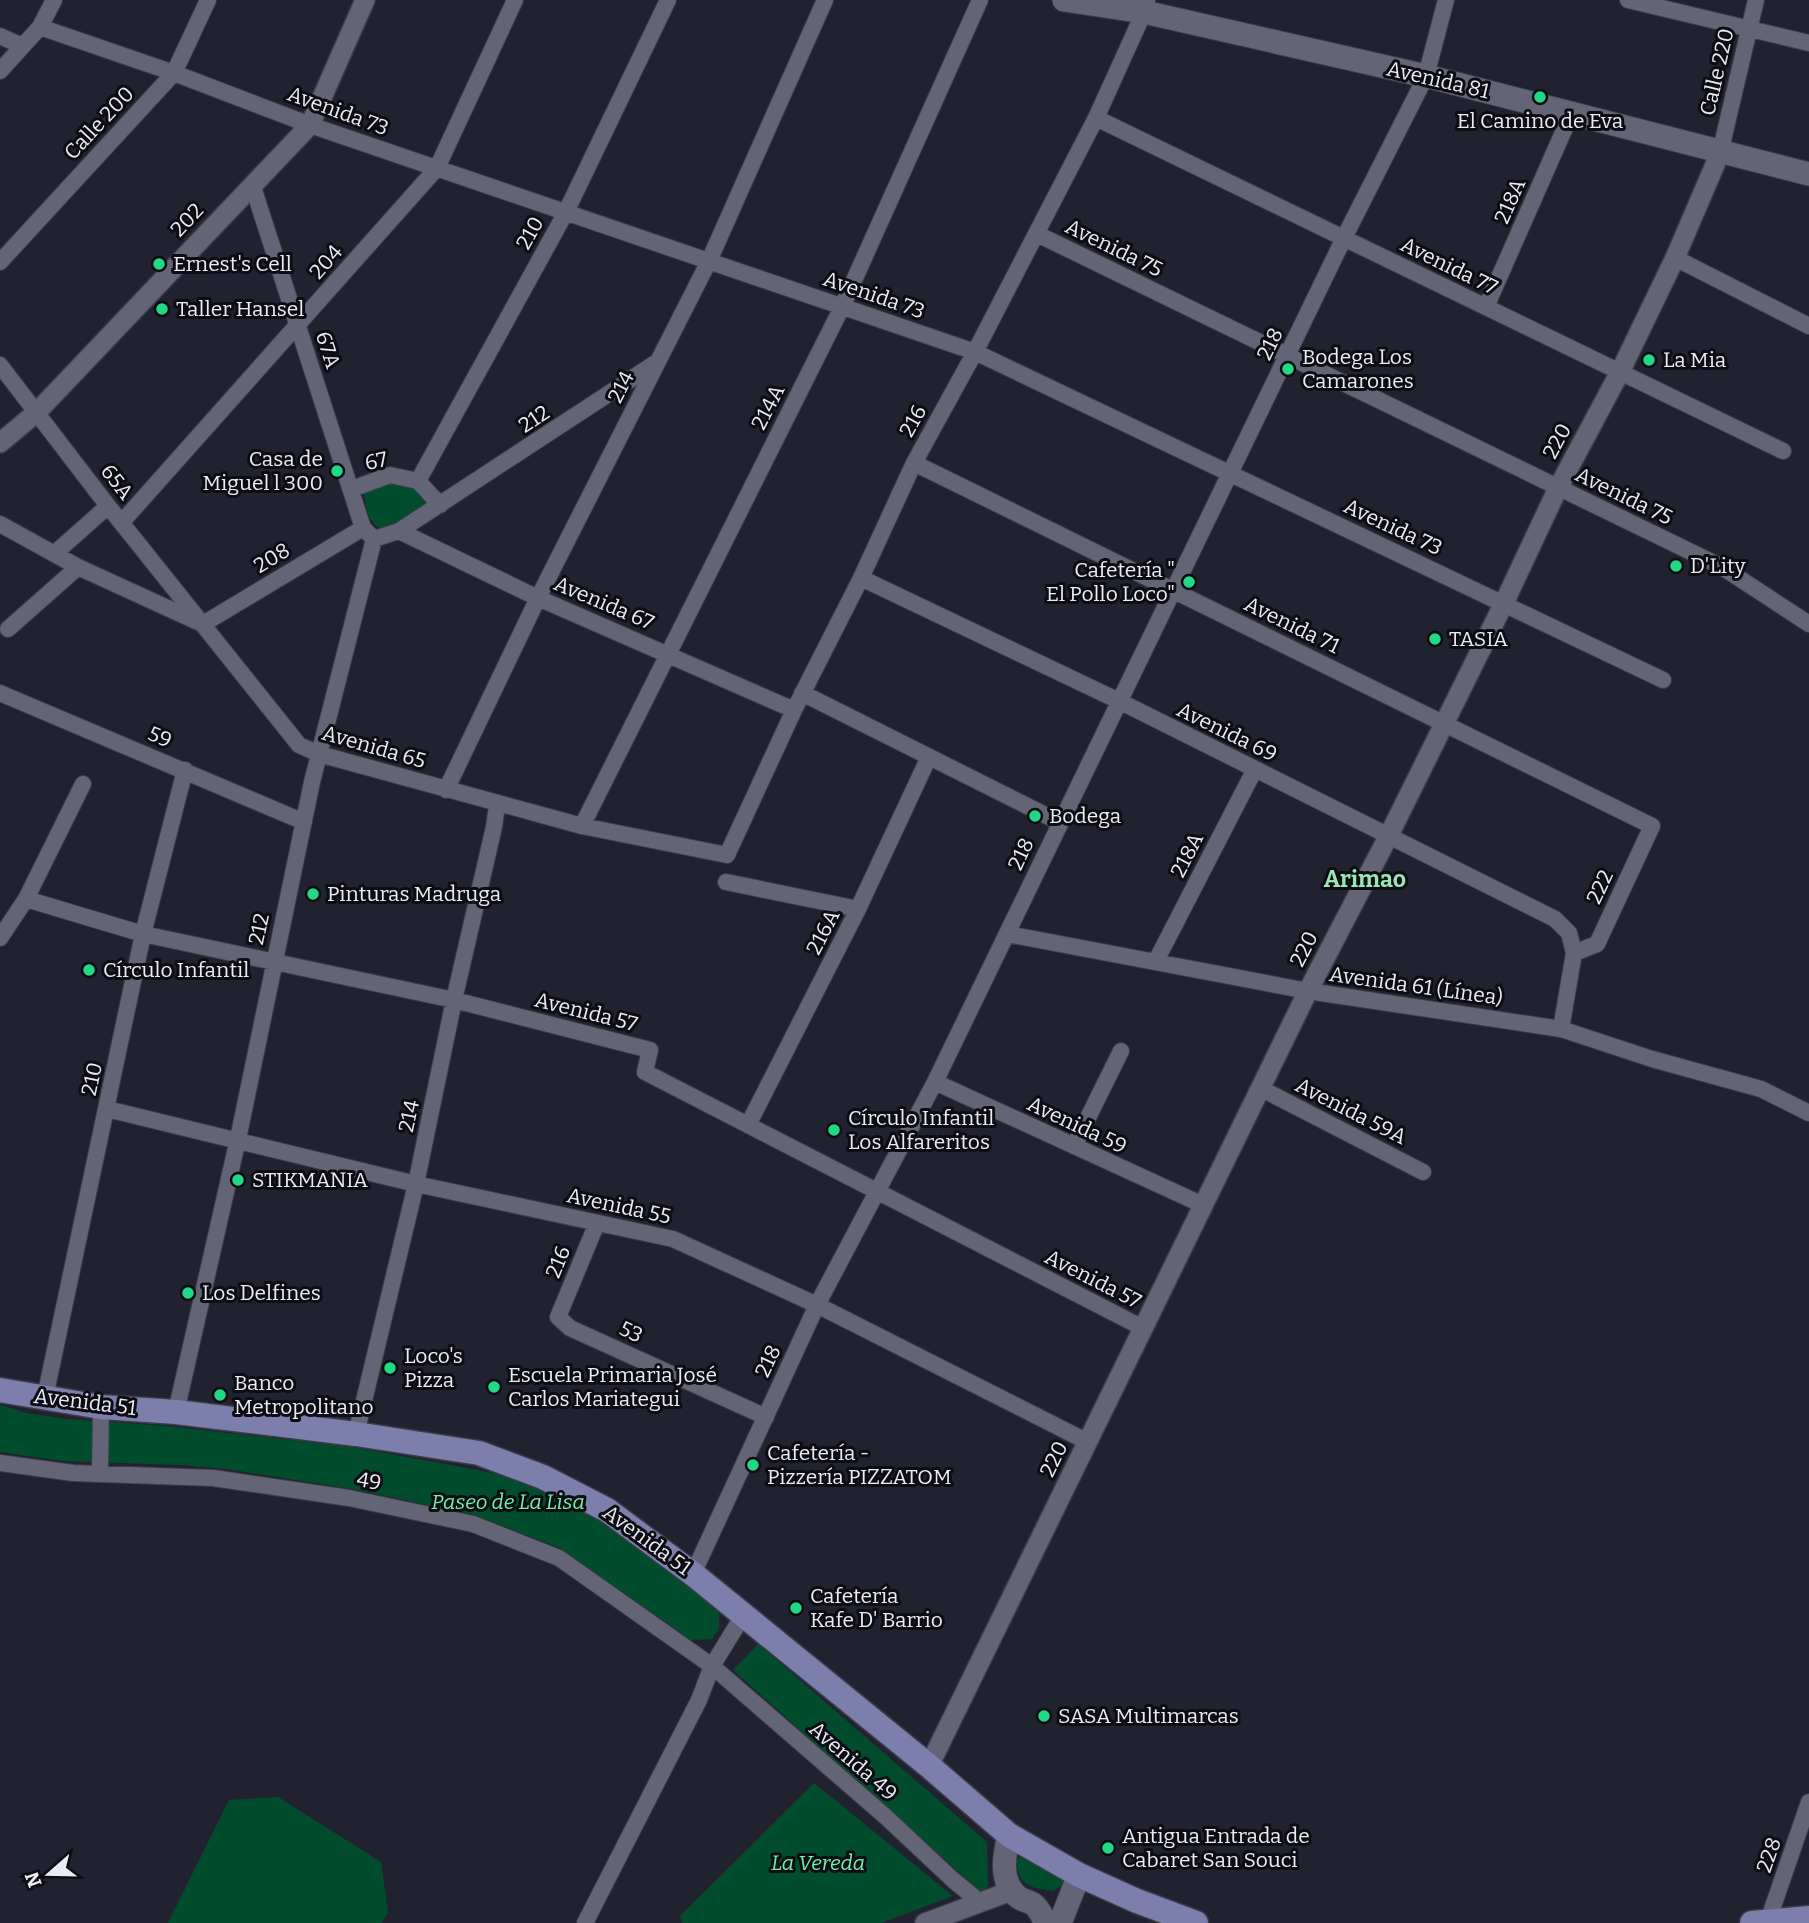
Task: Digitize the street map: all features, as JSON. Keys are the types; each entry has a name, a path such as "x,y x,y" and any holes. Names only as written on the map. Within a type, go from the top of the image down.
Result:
{"main road":[{"name":"Avenida 81","path":"1064,0 1145,6 1809,174"},
{"name":"Avenida 51","path":"0,1390 101,1407 176,1412 356,1434 479,1453 543,1477 607,1510 693,1574 929,1766 1009,1835 1075,1886 1137,1901 1196,1923"},
{"path":"1009,1835 1004,1860 1005,1876 1011,1891 1021,1900 1040,1914 1075,1886"},
{"path":"1060,1923 1075,1886"},
{"path":"1760,1922 1809,1919"}],"street":[{"path":"0,71 40,27 54,0"},
{"name":"Calle 200","path":"0,262 174,73 208,0"},
{"name":"202","path":"0,443 37,412 310,125 365,0"},
{"name":"204","path":"122,522 437,168 515,0"},
{"name":"210","path":"418,481 566,212 668,0"},
{"name":"214","path":"446,790 538,598 709,261 825,0"},
{"name":"214A","path":"582,826 842,307 980,0"},
{"name":"218","path":"693,1574 817,1305 935,1082 1343,238 1426,76 1447,0"},
{"path":"1628,0 1809,43"},
{"name":"Calle 220","path":"1720,153 1756,0"},
{"name":"216","path":"727,855 802,693 861,578 915,463 1096,118 1145,6"},
{"name":"Avenida 73","path":"40,27 174,73 310,125 975,352 1663,680"},
{"path":"0,36 22,46"},
{"name":"218A","path":"1486,307 1572,112"},
{"name":"Avenida 77","path":"1096,118 1783,451"},
{"name":"220","path":"929,1766 1308,991 1389,835 1558,488 1620,372 1675,258 1720,153"},
{"name":"67A","path":"252,184 368,534"},
{"name":"Avenida 75","path":"1037,233 1722,567 1809,624"},
{"path":"1675,258 1809,326"},
{"name":"212","path":"399,531 656,363"},
{"name":"65A","path":"0,365 203,624"},
{"name":"Avenida 71","path":"915,463 1652,826"},
{"name":"67","path":"352,489 390,475 418,481 440,505"},
{"path":"54,554 108,506"},
{"name":"Avenida 65","path":"0,524 78,567 203,624 299,745 319,754 497,805 582,826 727,855"},
{"path":"368,534 399,531"},
{"name":"Avenida 67","path":"399,531 538,598 794,710"},
{"name":"212","path":"176,1412 178,1393 238,1139 274,961 368,534"},
{"name":"208","path":"203,624 368,534"},
{"path":"8,629 78,567"},
{"name":"Avenida 69","path":"861,578 1119,701 1555,919 1569,933 1574,953"},
{"path":"802,693 1059,822"},
{"name":"59","path":"2,697 185,770 304,822"},
{"name":"216A","path":"748,1125 858,909 929,757"},
{"name":"218A","path":"1156,961 1255,769"},
{"name":"210","path":"45,1397 144,934 185,770"},
{"path":"0,939 26,898 83,784"},
{"name":"214","path":"356,1434 416,1184 454,1000 495,827 497,805"},
{"name":"222","path":"1574,953 1597,944 1652,826"},
{"path":"726,883 858,909"},
{"name":"Avenida 57","path":"26,898 144,934 454,1000 650,1050 645,1072 1143,1328"},
{"name":"Avenida 61 (Línea)","path":"1007,934 1308,991 1561,1029 1652,1059 1761,1089 1809,1113"},
{"path":"1561,1029 1574,953"},
{"path":"1074,1146 1121,1051"},
{"name":"Avenida 59","path":"935,1082 1203,1205"},
{"name":"Avenida 59A","path":"1260,1088 1423,1172"},
{"name":"Avenida 55","path":"107,1109 416,1184 673,1238 817,1305 1088,1442"},
{"name":"216","path":"558,1317 597,1223"},
{"name":"53","path":"558,1317 570,1328 766,1417"},
{"path":"100,1473 101,1407"},
{"name":"49","path":"0,1462 73,1473 213,1478 349,1498 473,1524 559,1558 695,1653"},
{"path":"585,1923 699,1700 712,1666 744,1614"},
{"name":"Avenida 49","path":"695,1653 886,1817 951,1879 981,1903"},
{"name":"228","path":"1760,1922 1809,1802"},
{"path":"925,1923 1011,1891"}],"green space":[{"path":"389,481 415,487 428,504 385,531 371,520 364,493"},
{"name":"Paseo de La Lisa","path":"0,1405 27,1413 67,1419 166,1426 352,1447 510,1476 590,1512 719,1609 719,1629 712,1639 691,1640 560,1548 474,1515 358,1490 227,1469 63,1461 0,1452"},
{"path":"758,1644 987,1842 988,1887 981,1892 733,1670"},
{"name":"La Vereda","path":"814,1783 953,1896 881,1923 682,1923 680,1916"},
{"path":"278,1797 381,1862 388,1912 382,1923 168,1923 229,1800"},
{"path":"1022,1855 1065,1880 1063,1885 1053,1891 1027,1884 1018,1869 1017,1860"}],"place":[{"name":"El Camino de Eva","path":"1540,97"},
{"name":"Ernest's Cell","path":"159,264"},
{"name":"Taller Hansel","path":"162,309"},
{"name":"La Mia","path":"1649,360"},
{"name":"Bodega Los Camarones","path":"1288,369"},
{"name":"Casa de Miguel l 300","path":"337,471"},
{"name":"D'Lity","path":"1676,566"},
{"name":"Cafetería \" El Pollo Loco\"","path":"1189,582"},
{"name":"TASIA","path":"1435,639"},
{"name":"Bodega","path":"1035,816"},
{"name":"Pinturas Madruga","path":"313,894"},
{"name":"Círculo Infantil","path":"89,970"},
{"name":"Círculo Infantil Los Alfareritos","path":"834,1130"},
{"name":"STIKMANIA","path":"238,1180"},
{"name":"Los Delfines","path":"188,1293"},
{"name":"Loco's Pizza","path":"390,1368"},
{"name":"Escuela Primaria José Carlos Mariategui","path":"494,1387"},
{"name":"Banco Metropolitano","path":"220,1395"},
{"name":"Cafetería - Pizzería PIZZATOM","path":"753,1465"},
{"name":"Cafetería Kafe D' Barrio","path":"796,1608"},
{"name":"SASA Multimarcas","path":"1044,1716"},
{"name":"Antigua Entrada de Cabaret San Souci","path":"1108,1848"}],"district":[{"name":"Arimao","path":"1365,879"}]}
